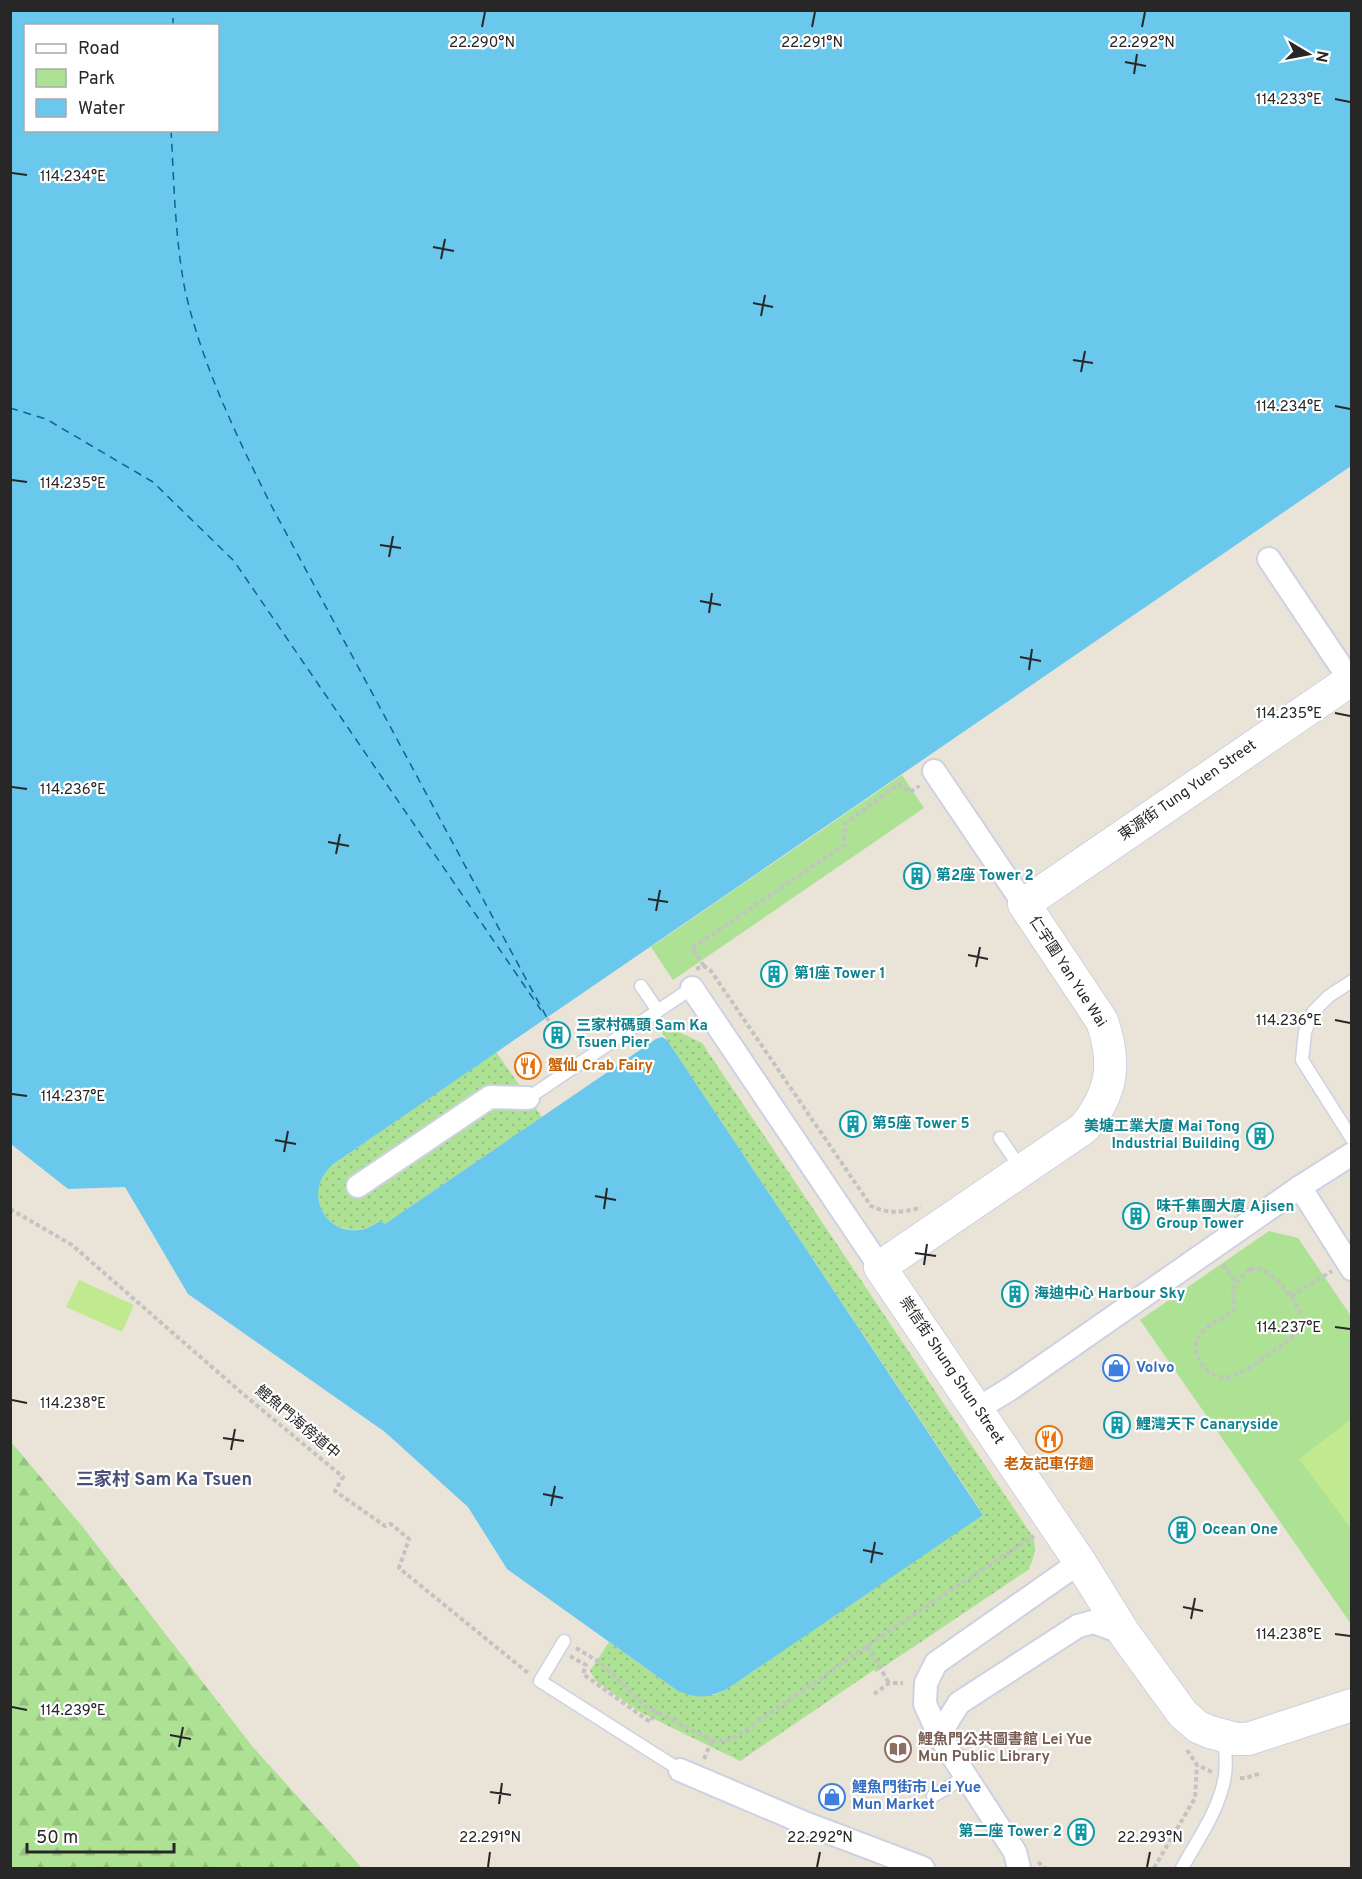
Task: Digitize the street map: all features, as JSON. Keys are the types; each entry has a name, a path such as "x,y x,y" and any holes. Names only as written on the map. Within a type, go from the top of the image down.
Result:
{"street":[{"path":"1269,559 1351,679"},
{"name":"東源街 Tung Yuen Street","path":"1024,904 1351,679"},
{"name":"仁宇圍 Yan Yue Wai","path":"880,1267 1084,1128 1096,1113 1105,1096 1112,1058 1102,1021 1024,904 926,779"},
{"name":"崇信街 Shung Shun Street","path":"692,979 880,1267 1080,1562 1124,1633 1183,1714 1198,1727 1236,1739 1248,1739 1352,1705"},
{"path":"358,1186 490,1097 528,1098"},
{"path":"977,1410 1300,1187 1352,1154"},
{"path":"1300,1187 1344,1269"},
{"path":"1027,1864 1015,1852 939,1735 925,1704 926,1683 936,1663 1080,1562"},
{"path":"939,1735 959,1703 1078,1626 1093,1622 1124,1633"},
{"path":"680,1770 807,1824 923,1869"}],"lane":[{"path":"528,1098 658,1011 692,979"},
{"path":"1352,981 1329,996 1313,1012 1305,1032 1302,1060 1352,1139"},
{"path":"641,986 658,1011"},
{"path":"1000,1138 1022,1171"},
{"path":"561,1645 540,1681 680,1770"},
{"path":"1182,1868 1217,1804 1225,1775 1224,1736"},
{"path":"933,1796 965,1777"}],"path":[{"path":"925,796 926,779"},
{"path":"926,779 910,792 899,784 845,824 844,845 692,948 704,966 711,971 872,1206 884,1212 902,1212 920,1208 929,1202"},
{"path":"692,979 704,966"},
{"name":"鯉魚門海傍道中","path":"10,1209 72,1245 243,1394 343,1477 335,1491 385,1526 391,1524 409,1539 399,1568 534,1677"},
{"path":"1219,1259 1236,1282"},
{"path":"1250,1269 1268,1273 1291,1296 1302,1317 1303,1324 1299,1332 1241,1372 1227,1377 1208,1373 1198,1358 1196,1345 1198,1337 1206,1328 1233,1311 1236,1282 1250,1269"},
{"path":"1291,1296 1344,1269"},
{"path":"584,1653 601,1663 645,1706 714,1741 731,1740 867,1646 1035,1535"},
{"path":"561,1645 586,1665 583,1674 650,1722 656,1711"},
{"path":"867,1646 889,1683"},
{"path":"874,1694 889,1683 903,1683"},
{"path":"1154,1869 1196,1798 1197,1765"},
{"path":"1027,1864 1045,1869"}],"green space":[{"path":"902,775 924,808 673,980 651,947"},
{"path":"668,1021 673,1029 702,1043 1033,1537 1035,1546 1028,1570 740,1761 640,1712 596,1681 590,1671 609,1642 678,1691 714,1695 727,1689 983,1514 659,1028"},
{"path":"496,1052 542,1117 385,1224 380,1221 365,1228 351,1230 338,1226 328,1219 321,1208 318,1196 320,1182 328,1168"},
{"path":"1269,1231 1298,1238 1351,1316 1351,1624 1140,1320"},
{"path":"79,1280 134,1305 122,1332 66,1307"},
{"path":"1351,1419 1351,1529 1299,1459"},
{"path":"11,1442 82,1526 252,1746 362,1868 11,1868"}],"water":[{"path":"10,11 1351,11 1351,466 332,1165 322,1178 318,1192 320,1206 326,1217 336,1226 349,1230 364,1229 380,1221 385,1224 662,1037 667,1040 983,1515 727,1689 703,1696 678,1691 507,1569 468,1507 385,1432 188,1294 125,1187 68,1189 11,1144"}],"ferry route":[{"path":"173,10 173,24"},
{"path":"171,132 177,231 185,290 201,346 222,400 271,505 547,1018"},
{"path":"10,408 46,419 153,482 234,561 541,1010"}],"place":[{"name":"第2座 Tower 2","path":"917,876"},
{"name":"第1座 Tower 1","path":"774,974"},
{"name":"三家村碼頭 Sam Ka Tsuen Pier","path":"557,1035"},
{"name":"蟹仙 Crab Fairy","path":"528,1066"},
{"name":"第5座 Tower 5","path":"853,1124"},
{"name":"美塘工業大廈 Mai Tong Industrial Building","path":"1260,1136"},
{"name":"味千集團大廈 Ajisen Group Tower","path":"1136,1216"},
{"name":"海迪中心 Harbour Sky","path":"1015,1294"},
{"name":"Volvo","path":"1116,1368"},
{"name":"鯉灣天下 Canaryside","path":"1117,1425"},
{"name":"老友記車仔麵","path":"1049,1439"},
{"name":"Ocean One","path":"1182,1530"},
{"name":"鯉魚門公共圖書館 Lei Yue Mun Public Library","path":"898,1749"},
{"name":"鯉魚門街市 Lei Yue Mun Market","path":"832,1797"},
{"name":"第二座 Tower 2","path":"1081,1832"}],"district":[{"name":"三家村 Sam Ka Tsuen","path":"164,1480"}]}
